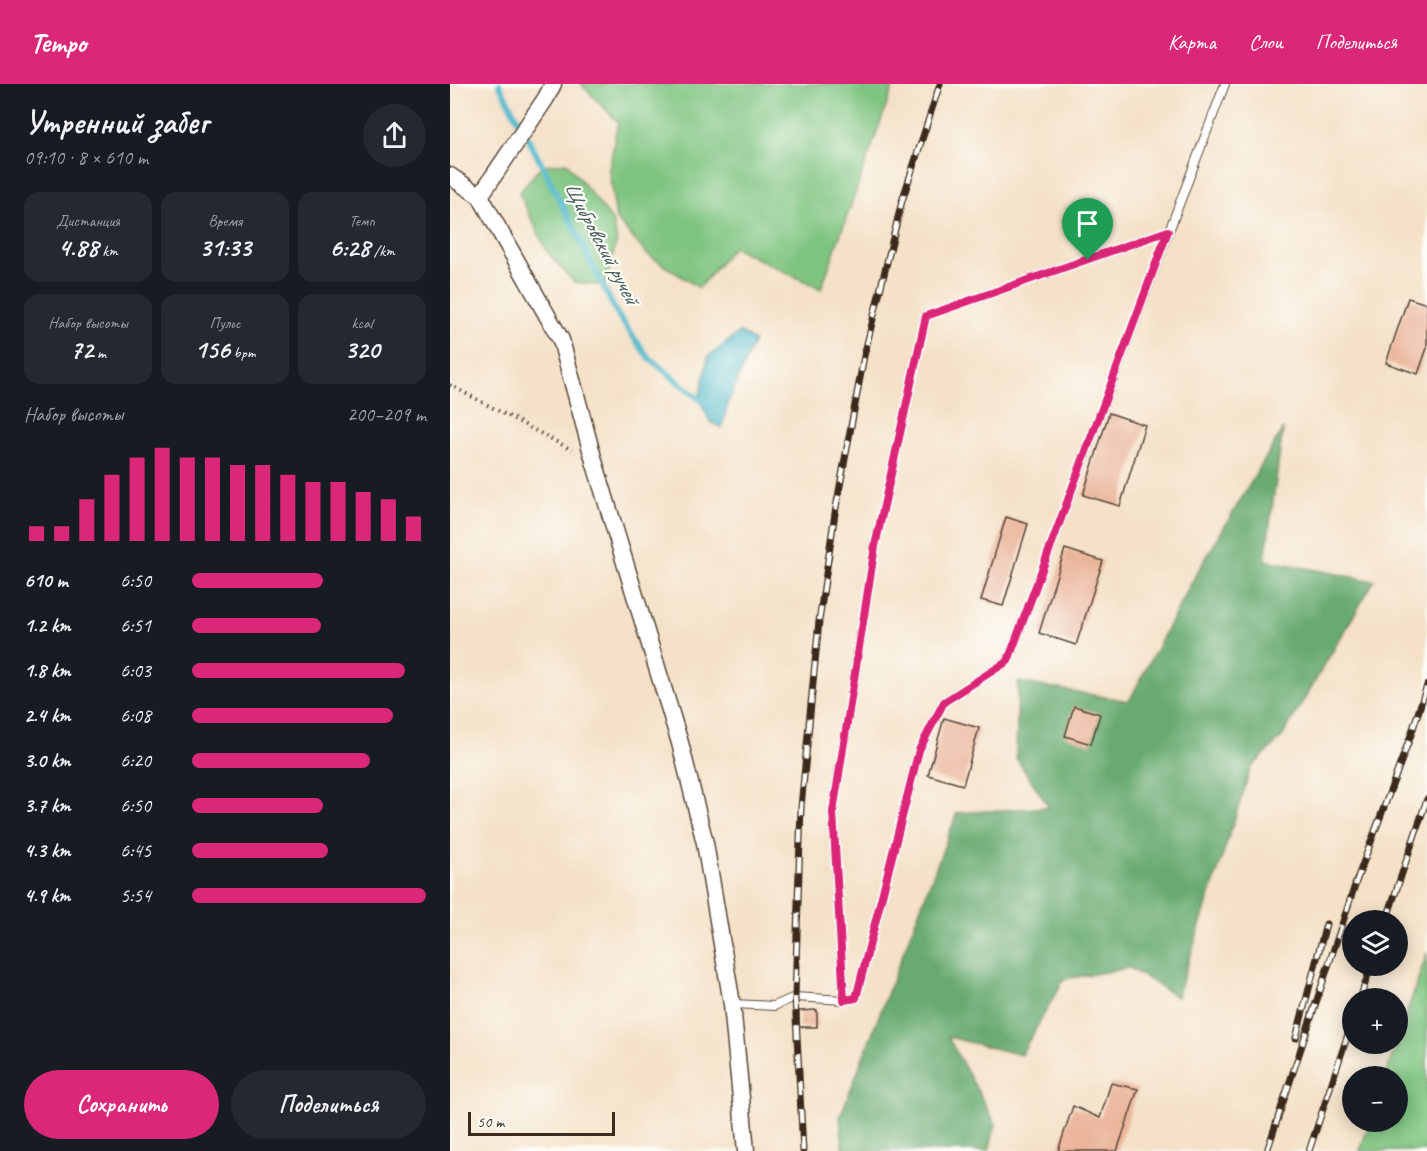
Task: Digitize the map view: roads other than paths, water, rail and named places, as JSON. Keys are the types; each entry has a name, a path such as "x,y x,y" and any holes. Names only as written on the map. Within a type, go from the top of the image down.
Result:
{"street":[{"path":"480,196 553,84"},
{"path":"450,176 480,196 561,340 594,461 680,743 705,843 732,1004 746,1151"}],"lane":[{"path":"732,1004 774,1006 795,997 844,1000 856,998 919,750 944,702 1008,661 1225,84"},
{"path":"844,1000 833,812 875,546 926,316 1168,231"}],"water":[{"path":"740,332 754,341 729,400 722,428 710,422 699,399 708,357"}],"waterway":[{"name":"Щибровский ручей","path":"499,84 617,314 648,357 699,399"}],"railway":[{"path":"803,1151 795,997 801,807 819,621 835,513 864,356 902,201 940,84"},
{"path":"1267,1151 1356,882 1411,735 1427,685"},
{"path":"1390,910 1427,799"},
{"path":"1296,1038 1326,924"},
{"path":"1364,988 1368,976"},
{"path":"1309,1151 1342,1052"}]}
